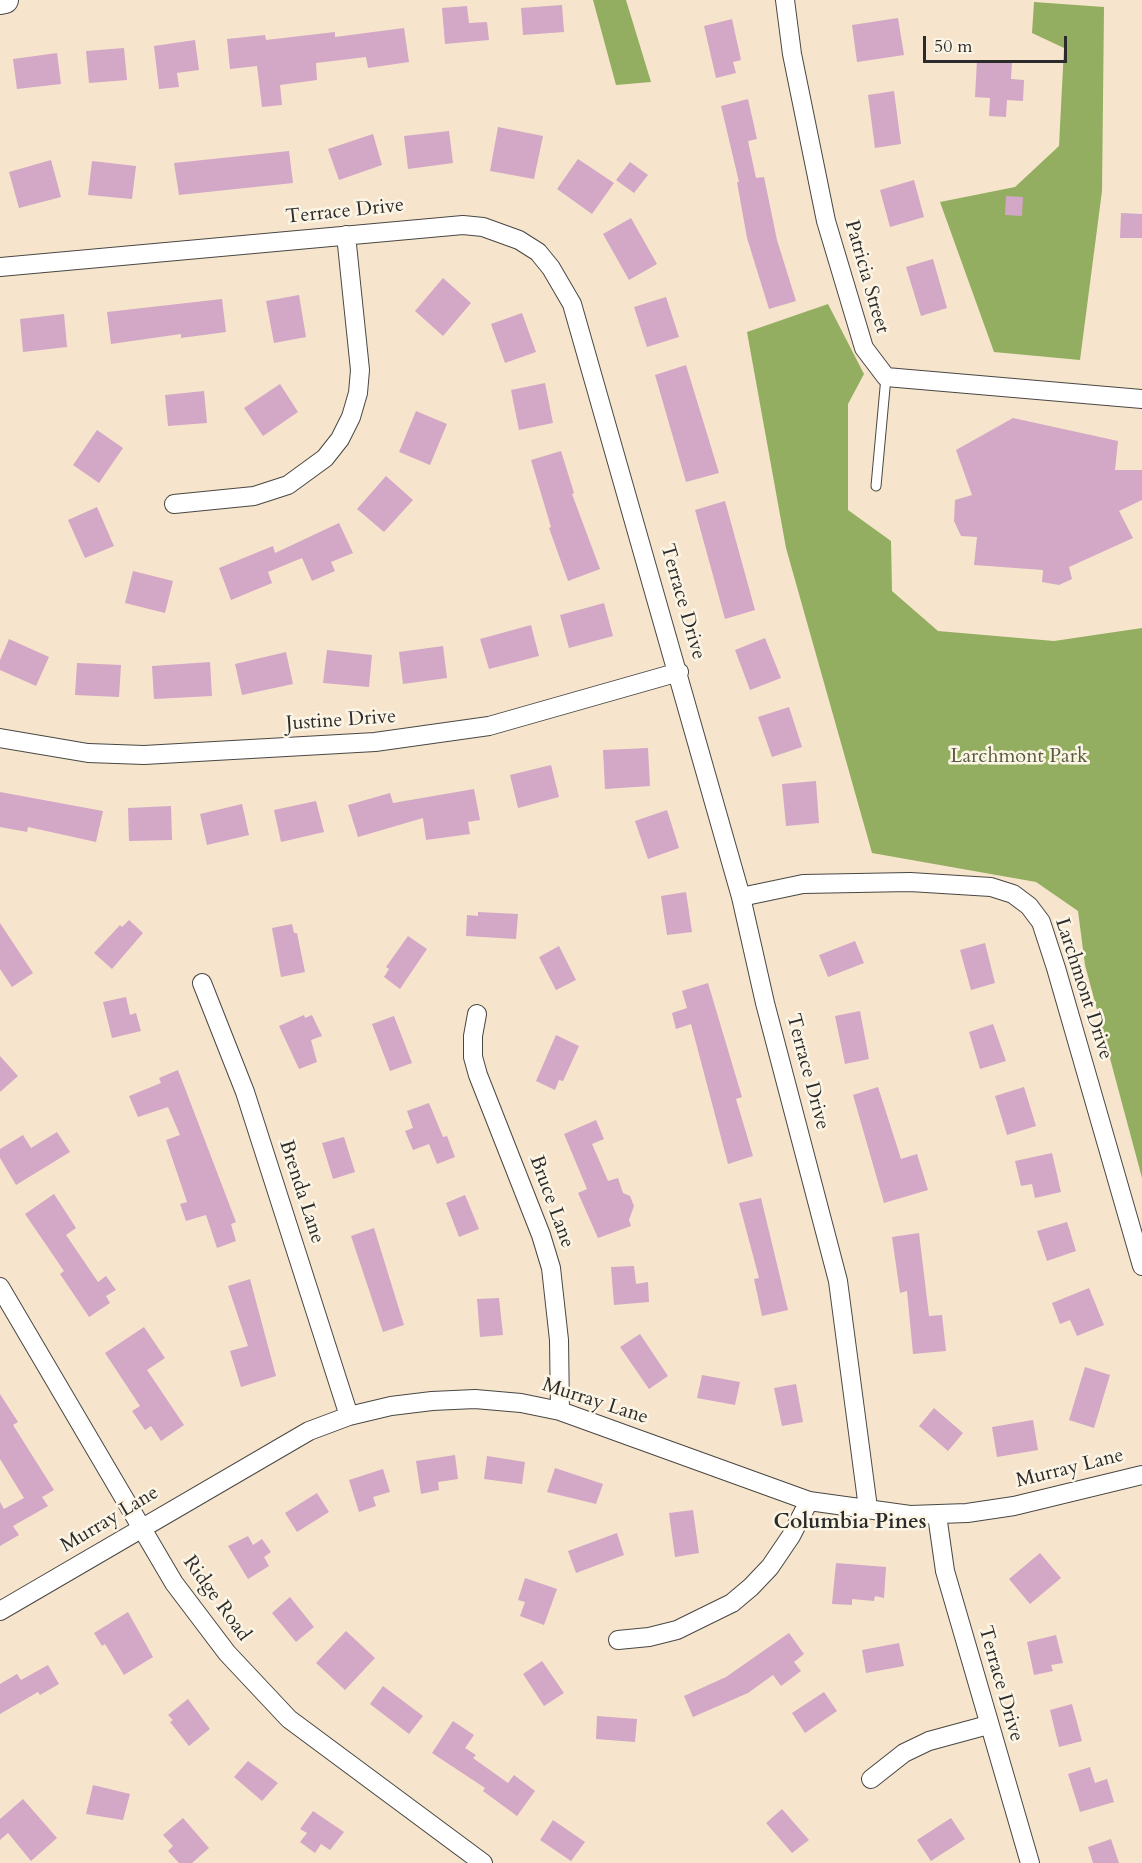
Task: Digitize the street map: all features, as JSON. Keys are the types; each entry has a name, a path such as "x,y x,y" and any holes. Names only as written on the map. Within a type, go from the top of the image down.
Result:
{"main road":[{"path":"0,1 5,0"}],"street":[{"name":"Patricia Street","path":"785,0 792,54 826,221 864,348 886,377"},
{"name":"Terrace Drive","path":"0,267 441,225 483,227 519,240 538,252 551,268 572,304 679,672 741,897 765,1003 838,1281 868,1508"},
{"path":"174,504 254,496 288,485 325,458 340,439 351,417 360,370 346,235"},
{"path":"886,377 1142,399"},
{"name":"Justine Drive","path":"0,738 88,753 144,755 375,742 489,726 679,672"},
{"name":"Larchmont Drive","path":"741,897 803,884 910,882 991,887 1013,894 1029,906 1041,922 1056,968 1142,1266"},
{"name":"Brenda Lane","path":"202,983 245,1092 349,1416"},
{"name":"Bruce Lane","path":"477,1014 473,1036 473,1058 542,1235 551,1268 559,1340 560,1411"},
{"name":"Ridge Road","path":"0,1287 141,1528 206,1628 240,1669 290,1719 483,1863"},
{"name":"Murray Lane","path":"0,1611 309,1431 349,1416 411,1403 476,1399 521,1403 560,1411 809,1501 910,1515 937,1515 1014,1506 1142,1475"},
{"path":"618,1640 649,1637 677,1630 732,1603 770,1567 791,1536 809,1501"},
{"name":"Terrace Drive","path":"937,1515 945,1571 1030,1863"},
{"path":"871,1779 904,1753 929,1741 988,1725"}],"lane":[{"path":"876,486 886,377"}],"green space":[{"path":"593,0 626,0 651,82 616,85"},
{"path":"1034,2 1104,7 1102,191 1080,360 994,352 940,202 1015,187 1059,146 1064,48 1032,33"},
{"name":"Larchmont Park","path":"828,304 864,374 848,404 848,510 891,541 892,591 938,631 1054,641 1142,628 1142,1178 1085,965 1078,911 1036,882 872,853 786,548 747,332"}],"building":[{"path":"562,5 564,32 523,35 521,8"},
{"path":"467,6 469,23 487,22 489,40 445,44 442,8"},
{"path":"898,18 904,55 857,62 852,25"},
{"path":"732,19 741,60 733,62 736,73 716,78 704,26"},
{"path":"404,28 409,62 368,68 366,57 316,63 317,80 280,85 282,105 262,107 257,66 230,69 227,39 265,35 266,40 335,32 335,37"},
{"path":"195,40 199,70 177,73 179,87 159,89 154,46"},
{"path":"124,48 127,80 89,83 86,51"},
{"path":"57,53 61,84 17,89 13,59"},
{"path":"977,60 1012,62 1011,79 1024,80 1023,101 1007,100 1006,117 989,116 990,98 975,97"},
{"path":"894,91 901,144 875,148 868,95"},
{"path":"748,99 757,139 748,141 756,178 764,177 777,240 796,301 769,309 747,238 737,182 739,182 721,106"},
{"path":"498,127 543,136 534,179 490,171"},
{"path":"449,131 453,163 408,169 404,136"},
{"path":"373,134 382,165 339,180 328,149"},
{"path":"289,151 293,183 179,195 174,163"},
{"path":"578,159 614,183 592,214 557,189"},
{"path":"51,160 61,197 19,208 9,172"},
{"path":"92,161 136,166 132,199 88,195"},
{"path":"630,162 648,175 634,193 616,180"},
{"path":"914,180 924,217 890,227 880,190"},
{"path":"1006,196 1023,197 1022,216 1005,215"},
{"path":"1121,213 1142,214 1142,238 1120,238"},
{"path":"631,218 657,264 629,280 603,234"},
{"path":"933,259 947,308 921,316 906,267"},
{"path":"443,278 471,303 443,336 415,311"},
{"path":"299,295 306,337 274,343 266,301"},
{"path":"666,297 679,337 647,347 634,307"},
{"path":"222,299 226,332 181,338 181,334 111,344 107,312"},
{"path":"522,313 536,352 505,363 491,324"},
{"path":"64,314 67,347 23,352 20,319"},
{"path":"686,365 719,473 686,482 655,375"},
{"path":"545,383 553,423 519,430 511,390"},
{"path":"280,384 298,412 263,436 244,408"},
{"path":"204,391 207,423 168,426 165,395"},
{"path":"416,411 447,424 430,465 399,452"},
{"path":"1013,418 1118,441 1115,470 1142,470 1142,500 1119,511 1133,538 1069,567 1072,579 1059,585 1042,582 1043,570 974,565 977,537 961,536 954,521 955,500 972,495 956,450"},
{"path":"97,430 123,448 99,483 73,465"},
{"path":"561,451 574,493 572,494 600,569 568,581 549,528 551,527 531,460"},
{"path":"386,476 413,500 384,532 357,509"},
{"path":"725,501 755,610 725,619 695,510"},
{"path":"97,507 114,546 85,558 68,520"},
{"path":"339,523 353,553 331,562 335,571 312,581 302,558 268,572 272,583 231,600 219,568 273,546 275,553"},
{"path":"133,571 173,581 165,613 125,603"},
{"path":"604,603 613,636 569,648 560,615"},
{"path":"531,625 539,656 489,669 480,639"},
{"path":"765,638 781,678 750,690 735,650"},
{"path":"9,639 49,657 36,686 0,670 0,660"},
{"path":"443,646 447,678 403,684 399,652"},
{"path":"327,650 372,655 369,687 323,683"},
{"path":"286,652 293,684 242,695 235,664"},
{"path":"210,662 212,696 154,699 152,666"},
{"path":"77,663 121,665 119,697 75,695"},
{"path":"789,707 802,747 772,757 758,717"},
{"path":"648,748 650,786 605,789 603,750"},
{"path":"551,765 559,797 518,808 510,775"},
{"path":"816,781 819,823 786,826 782,784"},
{"path":"474,789 480,820 468,822 470,834 426,840 423,818 358,837 348,805 390,793 393,803"},
{"path":"0,792 103,811 96,842 28,827 27,832 0,827"},
{"path":"316,801 324,832 281,842 274,810"},
{"path":"242,804 249,835 207,845 200,814"},
{"path":"171,806 172,840 129,841 128,808"},
{"path":"667,810 679,848 648,859 635,821"},
{"path":"686,892 692,932 667,935 661,896"},
{"path":"478,912 518,914 516,939 466,936 467,915 478,916"},
{"path":"129,920 143,933 112,969 94,953 120,925 122,927"},
{"path":"0,923 33,973 12,987 0,969"},
{"path":"292,924 294,933 297,933 305,972 281,977 272,928"},
{"path":"408,936 427,949 400,989 384,977 389,969 386,967"},
{"path":"855,941 864,963 828,977 819,955"},
{"path":"985,943 995,983 971,990 960,950"},
{"path":"559,946 576,980 556,990 539,957"},
{"path":"708,983 742,1097 736,1099 753,1156 728,1164 691,1024 676,1029 672,1013 687,1008 682,991"},
{"path":"126,997 130,1015 136,1013 141,1031 112,1038 103,1002"},
{"path":"860,1011 869,1059 845,1064 835,1016"},
{"path":"304,1015 305,1018 312,1015 322,1036 311,1040 317,1062 299,1069 279,1026"},
{"path":"394,1016 412,1063 390,1071 372,1024"},
{"path":"993,1024 1006,1061 980,1069 969,1032"},
{"path":"556,1035 579,1046 563,1081 559,1080 555,1090 536,1081"},
{"path":"0,1056 18,1076 0,1092"},
{"path":"178,1070 236,1222 231,1224 236,1241 217,1248 206,1215 186,1221 180,1204 187,1202 166,1140 180,1135 168,1107 138,1117 129,1096 161,1083 159,1078"},
{"path":"878,1087 901,1159 917,1154 928,1190 884,1203 853,1095"},
{"path":"1024,1087 1036,1126 1007,1135 995,1096"},
{"path":"429,1103 443,1137 447,1136 455,1157 437,1164 429,1144 413,1150 405,1131 413,1128 407,1111"},
{"path":"596,1120 604,1139 592,1144 608,1181 618,1178 623,1193 630,1196 634,1206 629,1220 631,1226 598,1238 578,1193 587,1189 564,1134"},
{"path":"57,1132 70,1152 16,1185 0,1158 0,1149 23,1135 31,1148"},
{"path":"344,1137 355,1172 333,1179 322,1143"},
{"path":"1052,1153 1061,1192 1035,1198 1032,1184 1021,1186 1015,1161"},
{"path":"54,1194 76,1228 66,1235 98,1282 106,1276 116,1290 106,1296 110,1303 89,1317 60,1274 64,1271 25,1214"},
{"path":"465,1195 479,1229 459,1237 446,1203"},
{"path":"761,1198 788,1310 762,1316 754,1279 759,1278 739,1203"},
{"path":"1067,1222 1076,1251 1047,1261 1037,1231"},
{"path":"374,1228 404,1325 383,1332 351,1236"},
{"path":"919,1233 929,1316 942,1315 946,1351 913,1354 907,1291 900,1293 892,1237"},
{"path":"634,1266 636,1284 648,1282 649,1302 614,1305 611,1267"},
{"path":"250,1279 276,1376 241,1387 230,1351 248,1346 228,1286"},
{"path":"1089,1288 1104,1325 1077,1336 1070,1320 1060,1324 1052,1303"},
{"path":"499,1298 503,1335 480,1337 477,1299"},
{"path":"144,1327 165,1358 147,1370 184,1425 161,1441 151,1426 145,1430 132,1411 140,1406 105,1353"},
{"path":"640,1334 668,1376 649,1389 620,1347"},
{"path":"1085,1367 1110,1375 1094,1428 1069,1420"},
{"path":"702,1375 740,1382 735,1405 697,1398"},
{"path":"796,1384 803,1422 782,1426 774,1388"},
{"path":"0,1394 18,1422 13,1425 54,1490 42,1497 48,1506 13,1526 19,1535 0,1546 0,1502 4,1509 24,1498 0,1459"},
{"path":"934,1408 963,1433 948,1451 919,1426"},
{"path":"1033,1420 1038,1450 997,1457 992,1427"},
{"path":"455,1455 458,1479 438,1482 439,1490 421,1494 416,1461"},
{"path":"487,1456 525,1462 522,1484 484,1479"},
{"path":"555,1468 603,1484 596,1504 547,1492"},
{"path":"383,1469 390,1492 373,1497 376,1506 359,1512 349,1480"},
{"path":"317,1493 329,1512 297,1532 285,1513"},
{"path":"693,1510 699,1553 675,1557 669,1513"},
{"path":"617,1533 624,1555 576,1573 568,1551"},
{"path":"248,1536 253,1545 262,1539 271,1552 264,1557 269,1566 248,1579 228,1546"},
{"path":"1040,1553 1061,1578 1030,1604 1009,1579"},
{"path":"836,1563 886,1567 884,1598 875,1596 874,1601 852,1599 852,1605 832,1604"},
{"path":"525,1578 557,1589 544,1625 520,1616 525,1602 518,1600"},
{"path":"290,1597 314,1627 296,1642 272,1613"},
{"path":"128,1612 153,1657 124,1675 105,1644 102,1646 94,1633"},
{"path":"346,1631 375,1658 345,1690 316,1663"},
{"path":"789,1633 804,1654 794,1662 801,1671 781,1686 773,1675 748,1693 693,1717 684,1696 726,1677"},
{"path":"1056,1635 1063,1663 1051,1665 1053,1671 1034,1675 1027,1642"},
{"path":"899,1643 904,1666 866,1673 862,1650"},
{"path":"542,1661 564,1693 544,1706 523,1674"},
{"path":"48,1665 59,1684 40,1695 38,1692 0,1714 0,1684 17,1674 21,1680"},
{"path":"383,1686 423,1716 409,1734 370,1704"},
{"path":"824,1692 837,1711 805,1733 792,1713"},
{"path":"188,1699 210,1729 189,1746 170,1722 173,1720 168,1715"},
{"path":"1072,1704 1082,1741 1059,1747 1050,1710"},
{"path":"597,1716 637,1719 635,1742 596,1739"},
{"path":"453,1721 474,1735 465,1748 476,1755 473,1758 508,1783 514,1775 535,1791 517,1816 483,1791 485,1788 432,1753"},
{"path":"248,1761 278,1783 262,1801 234,1777"},
{"path":"1090,1767 1095,1783 1107,1779 1114,1802 1080,1812 1068,1774"},
{"path":"93,1785 130,1794 123,1820 86,1814"},
{"path":"23,1799 57,1838 31,1861 8,1833 0,1840 0,1819"},
{"path":"782,1809 809,1840 792,1853 766,1823"},
{"path":"313,1811 344,1832 330,1850 321,1844 315,1853 300,1842 307,1833 300,1829"},
{"path":"183,1818 209,1848 192,1863 179,1863 168,1851 173,1846 163,1835"},
{"path":"951,1818 965,1839 931,1861 917,1840"},
{"path":"553,1820 585,1842 571,1861 540,1840"},
{"path":"1111,1839 1119,1863 1093,1863 1088,1847"}],"district":[{"name":"Columbia Pines","path":"850,1523"}]}
